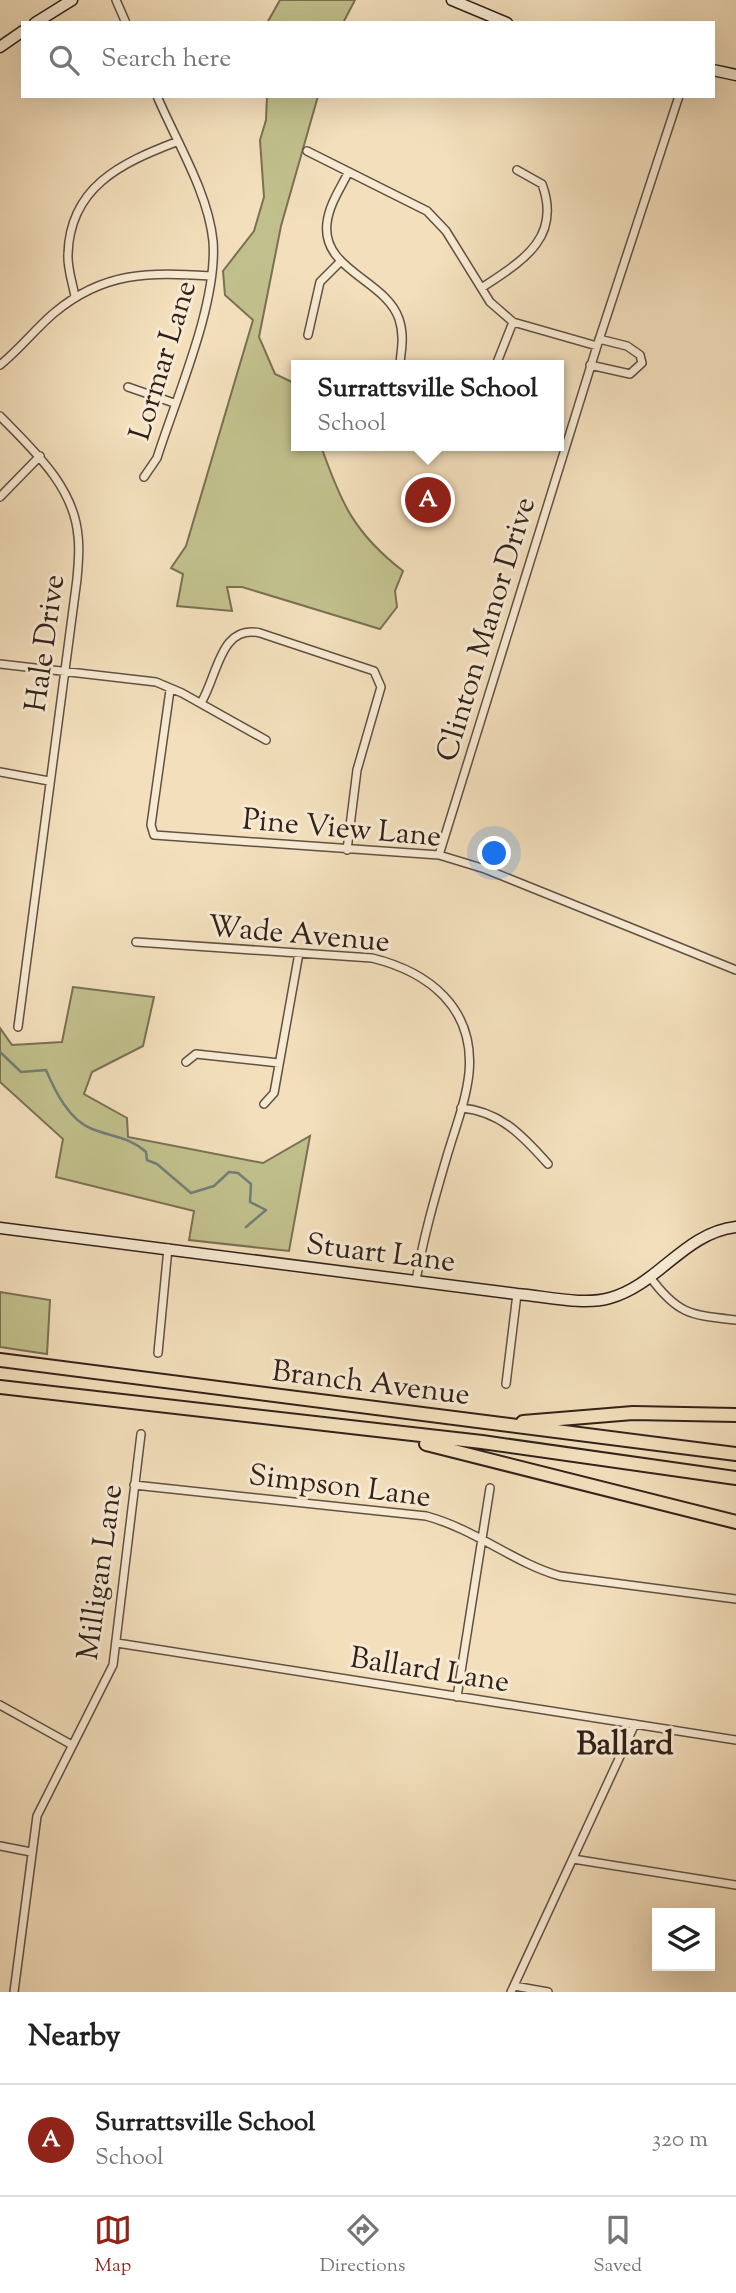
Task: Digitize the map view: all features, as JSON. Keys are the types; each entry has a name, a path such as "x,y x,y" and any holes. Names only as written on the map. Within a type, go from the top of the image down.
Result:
{"highway":[{"name":"Branch Avenue","path":"0,1360 736,1454"},
{"name":"Branch Avenue","path":"0,1387 482,1443 736,1478"},
{"path":"455,1419 530,1422 633,1413 736,1415"},
{"path":"343,1428 452,1449 736,1522"}],"street":[{"path":"38,21 72,0"},
{"path":"116,0 124,21"},
{"path":"452,0 502,21"},
{"path":"0,47 21,32"},
{"path":"715,70 736,75"},
{"name":"Lormar Lane","path":"144,477 157,458 201,321 211,276 212,241 207,216 158,98"},
{"name":"Clinton Manor Drive","path":"564,449 679,98"},
{"path":"75,297 68,256 73,223 86,197 107,175 125,164 176,142"},
{"path":"307,150 427,211 446,231 490,302 513,321 632,349 640,355 642,363 630,374 590,365"},
{"path":"483,287 527,257 547,225 548,204 542,184 517,170"},
{"path":"348,173 330,210 326,226 340,262 391,302 402,331 400,360"},
{"path":"308,335 320,282 340,262"},
{"path":"0,365 48,318 75,297 128,275 167,272 211,276"},
{"path":"497,360 513,321"},
{"path":"128,387 174,403"},
{"name":"Hale Drive","path":"0,416 40,456 64,491 79,537 77,579 18,1027"},
{"name":"Clinton Manor Drive","path":"439,855 563,451"},
{"path":"0,497 40,456"},
{"path":"201,704 213,682 228,640 242,631 260,633 374,671 381,687 357,770 347,850"},
{"path":"0,664 156,682 170,690 182,692 266,740"},
{"name":"Pine View Lane","path":"170,690 152,833 439,855 485,869 736,970"},
{"path":"0,772 50,781"},
{"name":"Wade Avenue","path":"136,942 372,958 402,965 429,980 451,1004 466,1036 469,1072 422,1246 416,1281"},
{"path":"264,1104 274,1093 299,953"},
{"path":"186,1062 196,1054 279,1063"},
{"path":"461,1108 474,1109 499,1119 520,1133 548,1164"},
{"name":"Stuart Lane","path":"0,1228 517,1294 599,1300 620,1294 650,1277 702,1237 736,1227"},
{"path":"158,1353 168,1248"},
{"path":"650,1277 669,1303 684,1312 736,1320"},
{"path":"506,1384 517,1294"},
{"name":"Milligan Lane","path":"14,1992 31,1852 42,1800 107,1680 117,1643 141,1434"},
{"name":"Simpson Lane","path":"134,1485 389,1510 449,1522 560,1576 736,1599"},
{"path":"457,1697 490,1488"},
{"name":"Ballard Lane","path":"117,1643 736,1740"},
{"path":"0,1705 72,1745"},
{"path":"548,1992 513,1989 635,1724"},
{"path":"0,1846 31,1852"},
{"path":"573,1859 736,1885"}],"shaded area":[{"path":"280,0 355,0 344,21 268,21"},
{"path":"267,98 317,98 281,226 259,337 275,374 291,382 291,451 323,451 351,516 372,543 403,571 395,591 397,607 380,629 242,587 227,587 232,611 177,606 183,574 171,568 186,546 253,320 225,295 223,271 254,231 264,197 260,140 266,120"},
{"path":"73,987 154,997 143,1046 92,1072 84,1094 127,1118 128,1137 263,1163 310,1136 289,1251 189,1240 194,1211 56,1177 63,1139 0,1082 0,1028 12,1045 62,1042"},
{"path":"0,1292 50,1300 47,1354 0,1347"}],"waterway":[{"path":"0,1052 21,1072 46,1070 58,1096 76,1119 92,1129 140,1147 146,1152 147,1160 157,1164 191,1193 214,1186 229,1172 238,1173 251,1184 250,1202 266,1210 246,1227"}],"place":[{"name":"Surrattsville School","path":"428,500"}],"district":[{"name":"Ballard","path":"625,1743"}]}
